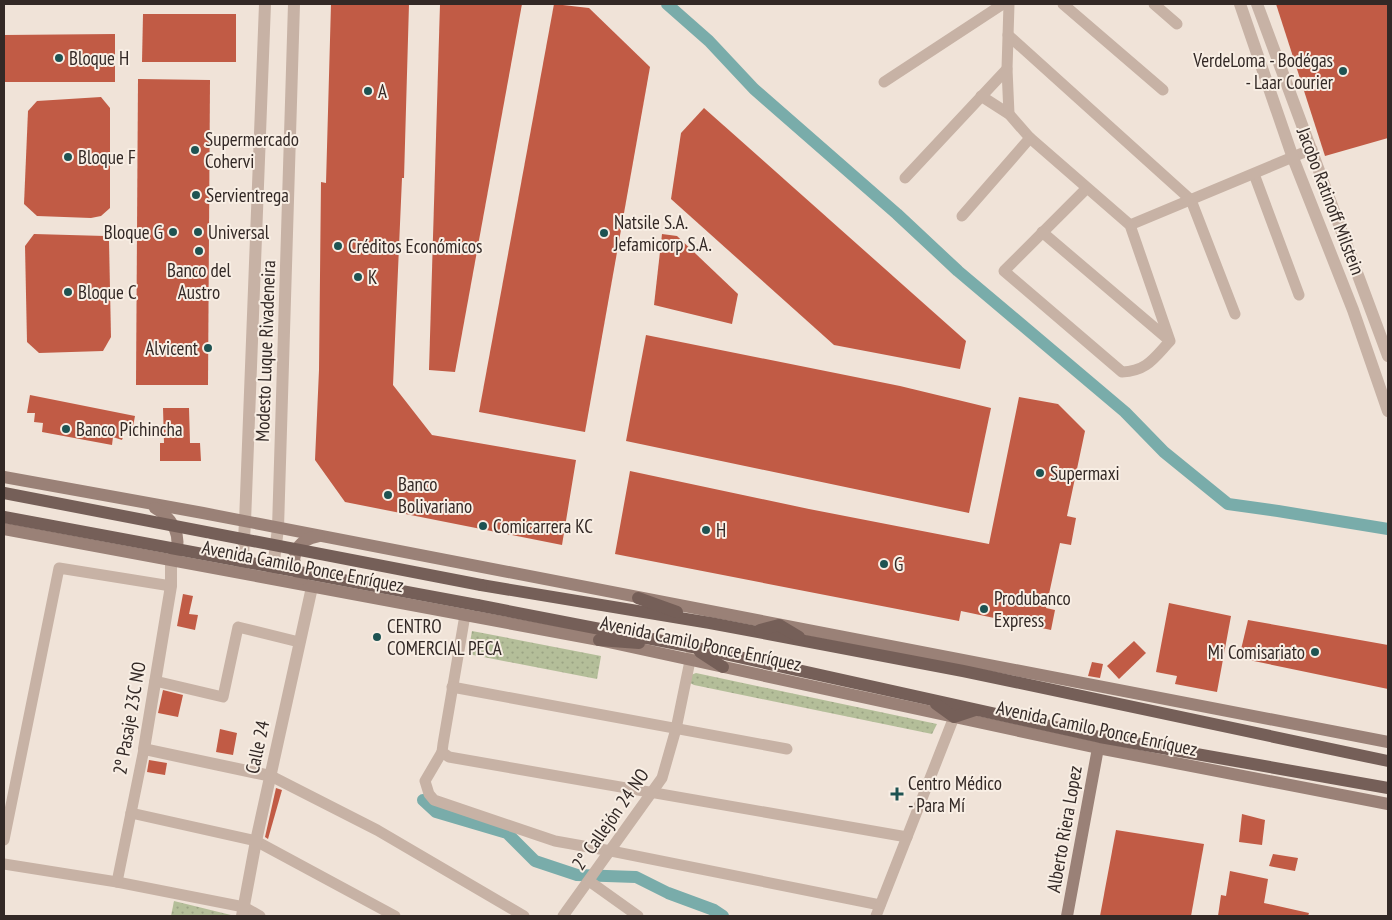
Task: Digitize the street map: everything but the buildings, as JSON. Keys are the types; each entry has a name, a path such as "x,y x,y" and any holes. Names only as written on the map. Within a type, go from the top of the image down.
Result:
{"main road":[{"name":"Avenida Camilo Ponce Enríquez","path":"4,478 278,528 1388,742"},
{"name":"Avenida Camilo Ponce Enríquez","path":"4,493 481,585 755,631 963,671 1388,761"},
{"path":"150,505 171,519 176,529 177,546 172,560"},
{"name":"Avenida Camilo Ponce Enríquez","path":"4,517 693,647 975,710 1099,743 1388,804"},
{"name":"Avenida Camilo Ponce Enríquez","path":"4,529 599,640 954,717 1099,743 1388,788"},
{"path":"312,587 301,578 295,568 294,556 299,546 308,538 319,536"},
{"path":"638,598 710,623"},
{"path":"755,631 779,625 805,641"},
{"path":"599,640 693,647 723,667"},
{"path":"932,700 954,717 975,710"},
{"name":"Alberto Riera Lopez","path":"1067,916 1099,743"}],"street":[{"name":"Modesto Luque Rivadeneira","path":"242,574 265,4"},
{"name":"Modesto Luque Rivadeneira","path":"272,579 278,528 294,4"},
{"path":"884,82 1003,4"},
{"path":"1009,4 1006,69 1009,114"},
{"path":"1063,4 1163,90"},
{"path":"1154,4 1177,24"},
{"name":"Jacobo Ratinoff Milstein","path":"1240,4 1293,158 1353,310 1388,411"},
{"name":"Jacobo Ratinoff Milstein","path":"1257,4 1388,356"},
{"path":"1008,35 1191,200 1235,314"},
{"path":"905,178 1006,69"},
{"path":"981,96 1009,114 1030,138 1130,225 1170,341"},
{"path":"962,216 1030,138"},
{"path":"1130,225 1312,149"},
{"path":"1254,174 1299,295"},
{"path":"1087,188 1004,271 1122,372 1134,371 1147,366 1170,341"},
{"path":"1042,232 1170,341"},
{"name":"2º Pasaje 23C NO","path":"117,882 144,749 171,586 172,560"},
{"path":"4,840 60,568 171,586"},
{"name":"Calle 24","path":"243,911 256,841 312,587"},
{"path":"465,615 442,752 426,781 429,794 434,800 555,841 611,851 878,911 954,717"},
{"path":"155,681 223,697 238,627 299,642"},
{"name":"2° Callejón 24 NO","path":"563,916 662,778 676,729 693,647"},
{"path":"452,688 787,750"},
{"path":"144,749 271,776 377,830 524,916"},
{"path":"442,752 449,757 907,837"},
{"path":"131,813 256,841 395,916"},
{"path":"4,864 117,882 260,916"},
{"path":"589,881 638,916"}],"green space":[{"path":"472,631 601,656 597,679 468,654"},
{"path":"696,673 937,724 932,734 694,685 690,683 691,675"},
{"path":"174,901 231,915 231,916 171,916"}],"waterway":[{"path":"667,4 709,41 754,89 897,214 958,271 1125,412 1164,452 1228,504 1388,529"},
{"path":"423,800 436,812 507,833 535,861 577,875 636,877 668,893 714,910 723,916"}],"place":[{"name":"Bloque H","path":"59,58"},
{"name":"VerdeLoma - Bodégas - Laar Courier","path":"1343,71"},
{"name":"A","path":"368,91"},
{"name":"Supermercado Cohervi","path":"195,150"},
{"name":"Bloque F","path":"68,157"},
{"name":"Servientrega","path":"196,195"},
{"name":"Bloque G","path":"173,232"},
{"name":"Universal","path":"198,232"},
{"name":"Natsile S.A. Jefamicorp S.A.","path":"604,233"},
{"name":"Créditos Económicos","path":"338,246"},
{"name":"Banco del Austro","path":"199,251"},
{"name":"K","path":"358,277"},
{"name":"Bloque C","path":"68,292"},
{"name":"Alvicent","path":"208,348"},
{"name":"Banco Pichincha","path":"66,429"},
{"name":"Supermaxi","path":"1040,473"},
{"name":"Banco Bolivariano","path":"388,495"},
{"name":"Comicarrera KC","path":"483,526"},
{"name":"H","path":"706,530"},
{"name":"G","path":"884,564"},
{"name":"Produbanco Express","path":"984,609"},
{"name":"CENTRO COMERCIAL PECA","path":"377,637"},
{"name":"Mi Comisariato","path":"1315,652"},
{"name":"Centro Médico - Para Mí","path":"897,794"}]}
